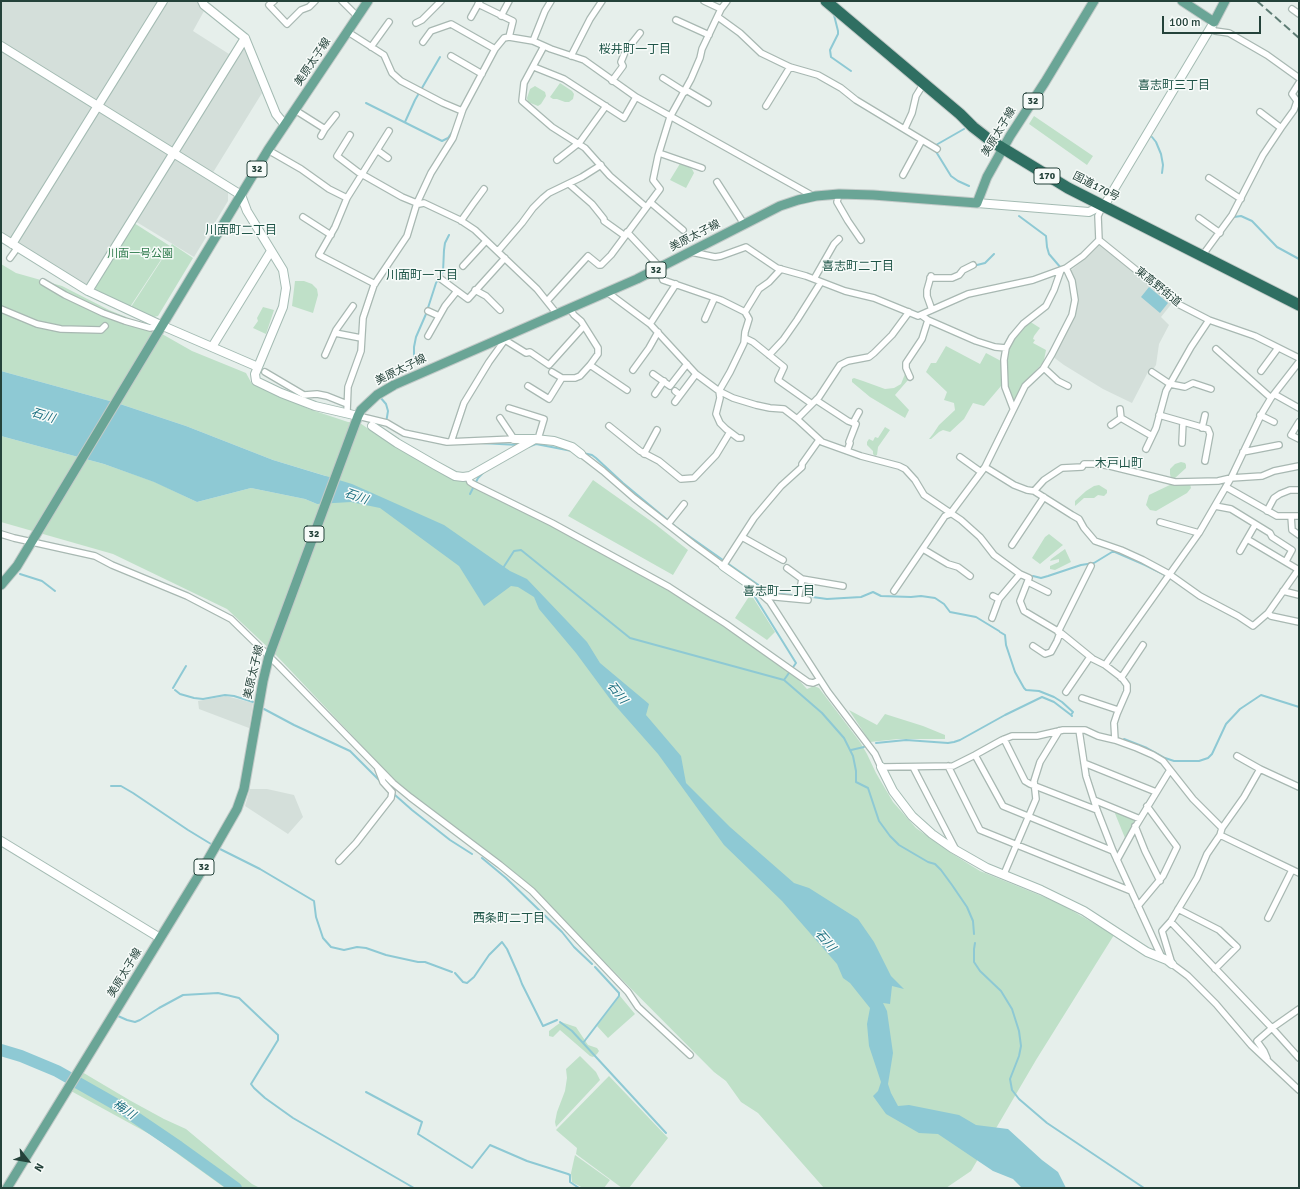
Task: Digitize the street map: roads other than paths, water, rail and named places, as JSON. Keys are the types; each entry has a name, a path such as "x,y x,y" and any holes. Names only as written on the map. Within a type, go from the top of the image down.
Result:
{"highway":[{"name":"国道170号","path":"826,1 960,114 973,128 1003,149 1068,188 1299,305"}],"main road":[{"name":"美原太子線","path":"1,585 17,566 268,150 368,1"},
{"name":"美原太子線","path":"7,1188 231,822 241,800 244,789 263,681 270,652 357,417 370,401 387,388 507,337 659,268 780,206 813,196 832,194 862,194 977,203 987,177 1003,149 1094,1"},
{"path":"1182,1 1213,25 1225,1"}],"street":[{"path":"10,258 15,245 163,1"},
{"path":"202,1 204,5 245,38 276,114 285,125"},
{"path":"274,1 269,5 287,24 301,10 309,7 315,1"},
{"path":"342,1 358,17"},
{"path":"416,23 422,20 441,1"},
{"path":"501,16 509,1"},
{"path":"533,41 545,11 551,1"},
{"path":"571,56 590,19 602,1"},
{"path":"704,1 721,9"},
{"path":"547,301 577,270 586,257 588,256 601,265 611,255 660,189 653,180 670,116 685,91 696,67 702,48 721,9 727,1"},
{"path":"471,17 479,3 513,21 509,37"},
{"path":"1292,9 1299,14"},
{"path":"718,17 740,33 761,52 790,67 818,75 937,149"},
{"path":"676,20 709,35"},
{"path":"370,47 389,22"},
{"path":"423,42 431,31 451,24 495,49"},
{"path":"1213,25 1215,31 1229,33 1235,36 1267,55 1299,78"},
{"path":"977,203 1089,212 1103,205 1107,201 1213,25"},
{"path":"348,32 384,55 392,74 401,81 443,103 462,111"},
{"path":"612,81 623,66 621,62 625,52 640,33"},
{"path":"347,408 348,386 361,351 363,318 375,284 407,236 417,203 431,174 453,138 462,111 495,49 504,38 509,37 533,41 584,60 612,81 636,96 813,196"},
{"path":"88,291 245,38"},
{"path":"1,46 241,195 247,211 283,270 286,288 283,307 255,374 256,381 281,393 315,406 347,408"},
{"path":"544,46 524,83 522,101 552,127 585,148 610,176 683,230"},
{"path":"451,56 482,74"},
{"path":"534,67 548,74 564,79 624,118 636,96"},
{"path":"766,106 790,67"},
{"path":"663,78 708,103"},
{"path":"905,128 912,113 916,96 924,83"},
{"path":"1202,256 1220,233 1241,199 1264,155 1294,110 1296,101 1292,94 1299,83"},
{"path":"1293,96 1299,99"},
{"path":"557,160 578,143 606,106"},
{"path":"295,110 325,129"},
{"path":"1260,112 1281,128"},
{"path":"321,136 336,115"},
{"path":"375,284 319,255 347,198 389,131"},
{"path":"350,135 337,156 358,172 402,198 417,203 424,203 461,221 475,230 498,250 537,289 557,314"},
{"path":"903,175 922,140"},
{"path":"268,150 347,198"},
{"path":"376,150 388,158"},
{"path":"659,153 702,168"},
{"path":"498,250 522,224 533,208 549,193 582,177 601,165"},
{"path":"1209,178 1241,199"},
{"path":"717,182 744,224"},
{"path":"569,184 592,204 604,221 626,234 657,264 663,280 714,299 721,300 746,312 749,319 744,343 719,391 720,398 716,414 720,423 738,438 741,438"},
{"path":"461,221 472,204 484,190"},
{"path":"839,194 837,202 861,240"},
{"path":"690,252 715,257 746,246 762,259 780,269 814,279 845,291 874,298 918,316 968,294 1032,280 1063,269 1083,256 1099,240 1098,216 1103,205"},
{"path":"303,217 330,235"},
{"path":"1199,218 1220,233"},
{"path":"1,237 88,291 163,326 258,367"},
{"path":"814,279 834,244 839,239"},
{"path":"463,266 486,240"},
{"name":"東高野街道","path":"1099,240 1178,304 1209,320 1255,336 1299,358"},
{"path":"212,347 271,251"},
{"path":"441,279 468,299 506,258"},
{"path":"932,310 927,296 931,277 952,278 973,265"},
{"path":"746,312 759,289 769,282 780,269"},
{"path":"1013,408 1004,386 1004,360 1006,348 1012,337 1023,324 1046,306 1063,269"},
{"path":"894,591 945,516 950,514 985,467 1025,386 1044,368 1052,354 1072,315 1075,300 1072,281 1063,269"},
{"path":"43,282 64,295 102,313 150,328 163,326"},
{"path":"769,355 783,340 821,282"},
{"path":"650,324 676,284"},
{"path":"475,290 486,296 500,310"},
{"path":"428,336 444,306 457,291"},
{"path":"607,292 650,324 696,374 719,391 733,398 756,405 784,409 819,440 861,456 905,469 915,480 924,495 961,520 980,537 994,555 1020,574 1029,578 1020,601 1024,611 1059,632 1090,657 1105,665 1127,685 1127,691 1114,723 1115,740"},
{"path":"705,320 714,299"},
{"path":"325,355 335,332 353,306"},
{"path":"552,372 562,378 575,378 580,376 598,354 598,348 570,308"},
{"path":"1,309 37,324 61,329 100,330 105,326"},
{"path":"428,312 438,316"},
{"path":"797,419 819,397 840,365 848,361 869,357 874,354 892,336 909,312"},
{"path":"921,315 928,320 976,341 995,347 1006,348"},
{"path":"910,377 906,364 922,339 928,320"},
{"path":"1146,449 1156,428 1166,391 1191,347 1209,320"},
{"path":"450,442 464,403 489,362 507,337 526,353 530,352 549,365 584,326"},
{"path":"335,332 362,338"},
{"path":"633,370 649,348 658,332"},
{"path":"745,338 753,342 784,367 778,380 814,402 856,424 847,451"},
{"path":"1261,371 1278,348"},
{"path":"1216,349 1273,396 1299,408"},
{"path":"1105,665 1199,533 1231,478 1260,415 1299,362"},
{"path":"653,374 670,386 687,364"},
{"path":"590,365 627,390"},
{"path":"1044,368 1058,381 1068,386"},
{"path":"265,372 304,395 317,394 327,396 397,443 455,476 468,477 536,439 544,419 509,408"},
{"path":"1152,372 1170,384 1184,387 1193,382 1211,390"},
{"path":"675,402 696,374"},
{"path":"528,386 549,399 562,378"},
{"path":"655,394 664,381"},
{"path":"675,391 680,395"},
{"path":"1120,410 1121,418 1152,436"},
{"path":"853,423 859,412"},
{"path":"1159,415 1208,429 1210,434 1205,461"},
{"path":"1202,428 1205,415"},
{"path":"1260,415 1274,422"},
{"path":"357,417 387,423 404,433 450,442 536,439 554,441 572,447 634,498 669,522 693,544 765,596 820,680 875,754 893,791 912,816 932,834 957,851 987,868 1041,890 1084,911 1147,952 1172,964 1188,976 1216,1004 1250,1043 1299,1090"},
{"path":"500,418 514,439"},
{"path":"1111,425 1121,418"},
{"path":"1182,443 1183,422"},
{"path":"1299,422 1291,435 1299,440"},
{"path":"609,426 644,454 659,461 681,479 694,478 716,456 730,432"},
{"path":"644,454 657,430"},
{"path":"723,566 754,518 781,486 802,467 802,464 819,440"},
{"path":"1243,452 1279,445"},
{"path":"960,457 980,472"},
{"path":"1034,492 1044,480 1062,468 1082,467 1084,464 1110,466 1175,482 1218,481 1231,478 1262,476 1274,471 1299,466"},
{"path":"985,467 1014,485 1044,497 1079,519 1084,528 1095,541 1121,550 1143,560 1169,574 1200,596 1238,616 1253,626 1268,613 1298,570 1286,561 1247,539"},
{"path":"468,477 470,482 473,484 552,523 669,587 726,624 808,682 813,683 820,680"},
{"path":"1226,486 1277,516 1299,516"},
{"path":"1267,511 1274,498 1280,494 1290,490 1299,490"},
{"path":"1012,545 1044,497"},
{"path":"669,522 684,504"},
{"path":"1214,506 1231,509 1270,533 1272,537 1292,550 1286,561"},
{"path":"1291,516 1292,530 1299,535"},
{"path":"1160,522 1199,533"},
{"path":"1240,551 1256,525"},
{"path":"1,534 33,539 95,556 112,565 187,596 230,619 270,652 378,767 410,797 482,850 532,891 628,992 638,1007 690,1055"},
{"path":"742,537 783,560"},
{"path":"923,549 948,564 958,567 970,576"},
{"path":"1033,646 1045,654 1051,652 1091,566"},
{"path":"787,568 802,579 843,586"},
{"path":"992,618 999,599 1020,574"},
{"path":"798,599 802,579"},
{"path":"1028,582 1048,592"},
{"path":"1283,592 1299,595"},
{"path":"765,596 808,600"},
{"path":"994,596 999,599"},
{"path":"1268,613 1271,616 1299,622"},
{"path":"1121,678 1143,645"},
{"path":"1136,656 1142,660"},
{"path":"1066,692 1090,657"},
{"path":"1082,698 1118,710"},
{"path":"1079,730 1086,776 1097,810 1112,851 1162,958"},
{"path":"881,767 953,766 1012,736 1038,736 1059,731 1085,730 1098,736 1115,740 1163,761 1193,799 1222,828"},
{"path":"1004,874 1036,799 1034,781 1040,762 1059,731"},
{"path":"1004,739 1025,781 1097,810"},
{"path":"976,755 1003,806 1112,851"},
{"path":"1237,756 1260,769 1299,787"},
{"path":"1084,763 1156,792"},
{"path":"948,766 980,830 1131,891"},
{"path":"339,861 356,843 391,798 392,792 383,782 378,767"},
{"path":"913,767 957,851"},
{"path":"1172,964 1162,931 1171,922 1197,878 1207,854 1220,835 1222,828 1244,797 1260,769"},
{"path":"1117,860 1147,806 1170,770"},
{"path":"1094,800 1140,819"},
{"path":"1138,906 1160,880 1177,847 1147,806"},
{"path":"1136,826 1145,851 1160,880"},
{"path":"1220,835 1299,873"},
{"path":"1,841 160,938"},
{"path":"1268,918 1292,870"},
{"path":"1178,909 1219,930 1238,948 1215,969"},
{"path":"1171,922 1299,1058"},
{"path":"1267,1060 1264,1051 1257,1041 1272,1028 1299,1009"}],"water":[{"path":"1149,287 1168,303 1160,313 1141,297"},
{"name":"石川","path":"1,371 117,403 186,426 273,460 352,484 444,525 510,571 527,579 587,642 600,663 649,704 646,715 681,756 686,783 730,827 794,883 809,888 858,919 874,942 891,976 904,989 892,986 890,1004 883,1003 887,1011 893,1053 888,1084 898,1106 909,1105 959,1115 976,1125 1008,1129 1042,1160 1058,1172 1066,1188 1022,1188 1013,1179 993,1171 938,1134 919,1133 886,1114 873,1096 878,1091 881,1082 869,1046 867,1024 870,1008 850,983 843,978 837,964 782,901 724,845 658,754 613,703 576,653 539,609 534,597 518,587 511,586 484,606 459,566 380,508 351,502 317,504 305,499 251,488 197,502 154,482 104,464 1,436"}],"waterway":[{"path":"831,12 834,15 838,31 830,50 831,57 851,71"},
{"path":"405,122 415,100 440,57"},
{"path":"366,103 442,141 448,138 453,131"},
{"path":"936,145 964,129"},
{"path":"1152,137 1161,154 1163,165 1162,173"},
{"path":"935,150 951,176 969,186"},
{"path":"1019,216 1046,236 1049,254 1061,268"},
{"path":"1234,217 1241,216 1252,221 1277,247 1299,259"},
{"path":"414,360 416,337 426,314 436,283 443,272 445,243 449,235"},
{"path":"973,266 985,263 994,254"},
{"path":"380,397 386,404 388,411 386,423"},
{"path":"481,443 518,445"},
{"path":"528,447 536,444 572,451"},
{"path":"583,453 592,455 596,458 623,483 676,527 757,584 756,587"},
{"path":"470,494 478,478 483,473"},
{"path":"503,568 514,551 521,550 630,638 784,680 822,713 844,738 853,756 856,771 856,782 868,788 879,821 899,845 928,862 935,864 941,870 967,907 973,921 974,934"},
{"path":"1033,576 1041,578 1081,565 1094,563 1112,552 1145,565 1165,575"},
{"path":"20,574 42,581 55,591"},
{"path":"757,584 770,593 792,595"},
{"path":"754,591 755,597 796,663 784,680"},
{"path":"805,596 827,599 861,597 873,592 881,596 921,596 935,598 944,604 950,612 976,617 999,631"},
{"path":"1000,632 1005,635 1006,645 1015,672 1024,688 1026,690 1039,691 1054,697 1073,712 1071,715 1072,716"},
{"path":"173,688 186,666"},
{"path":"175,690 180,694 194,698 203,699 225,695 234,696 253,702"},
{"path":"1124,739 1174,761 1199,761 1208,758 1212,754 1226,724 1240,709 1261,695 1299,707"},
{"path":"876,743 906,740 948,743 954,742 1042,697 1054,702 1071,715"},
{"path":"264,709 294,725 350,751 381,782"},
{"path":"851,750 864,747"},
{"path":"111,786 121,786 211,844"},
{"path":"395,795 450,840 472,854"},
{"path":"220,849 260,869 314,901 316,917 323,938 331,947 344,950 357,947 366,948 386,955 418,962 425,962 452,972"},
{"path":"482,858 506,878 562,932 574,947 592,964"},
{"path":"455,973 463,982 467,983 474,977 489,955 502,942 507,949 522,984 543,1026 557,1020"},
{"path":"975,943 974,962 980,971 1001,991 1012,1009 1019,1031 1021,1046 1019,1056 1010,1079 1012,1090 1019,1099 1047,1123 1144,1188"},
{"path":"583,1043 619,996 619,993 595,967"},
{"path":"118,1016 135,1022 183,995 218,993 239,998 278,1035 278,1040 251,1084 254,1088 265,1098 293,1118 414,1188"},
{"path":"560,1022 572,1031 666,1133"},
{"name":"梅川","path":"1,1050 21,1056 57,1071 117,1105 236,1188"},
{"path":"366,1092 422,1122 418,1134 472,1168 490,1145 527,1161 568,1174 570,1175 570,1182 579,1188"}],"railway":[{"path":"1257,1 1299,38"}],"district":[{"name":"桜井町一丁目","path":"635,50"},
{"name":"喜志町三丁目","path":"1174,86"},
{"name":"川面町二丁目","path":"241,231"},
{"name":"喜志町二丁目","path":"858,267"},
{"name":"川面町一丁目","path":"422,276"},
{"name":"木戸山町","path":"1119,464"},
{"name":"喜志町一丁目","path":"779,592"},
{"name":"西条町二丁目","path":"509,919"}],"park label":[{"name":"川面一号公園","path":"140,254"}]}
